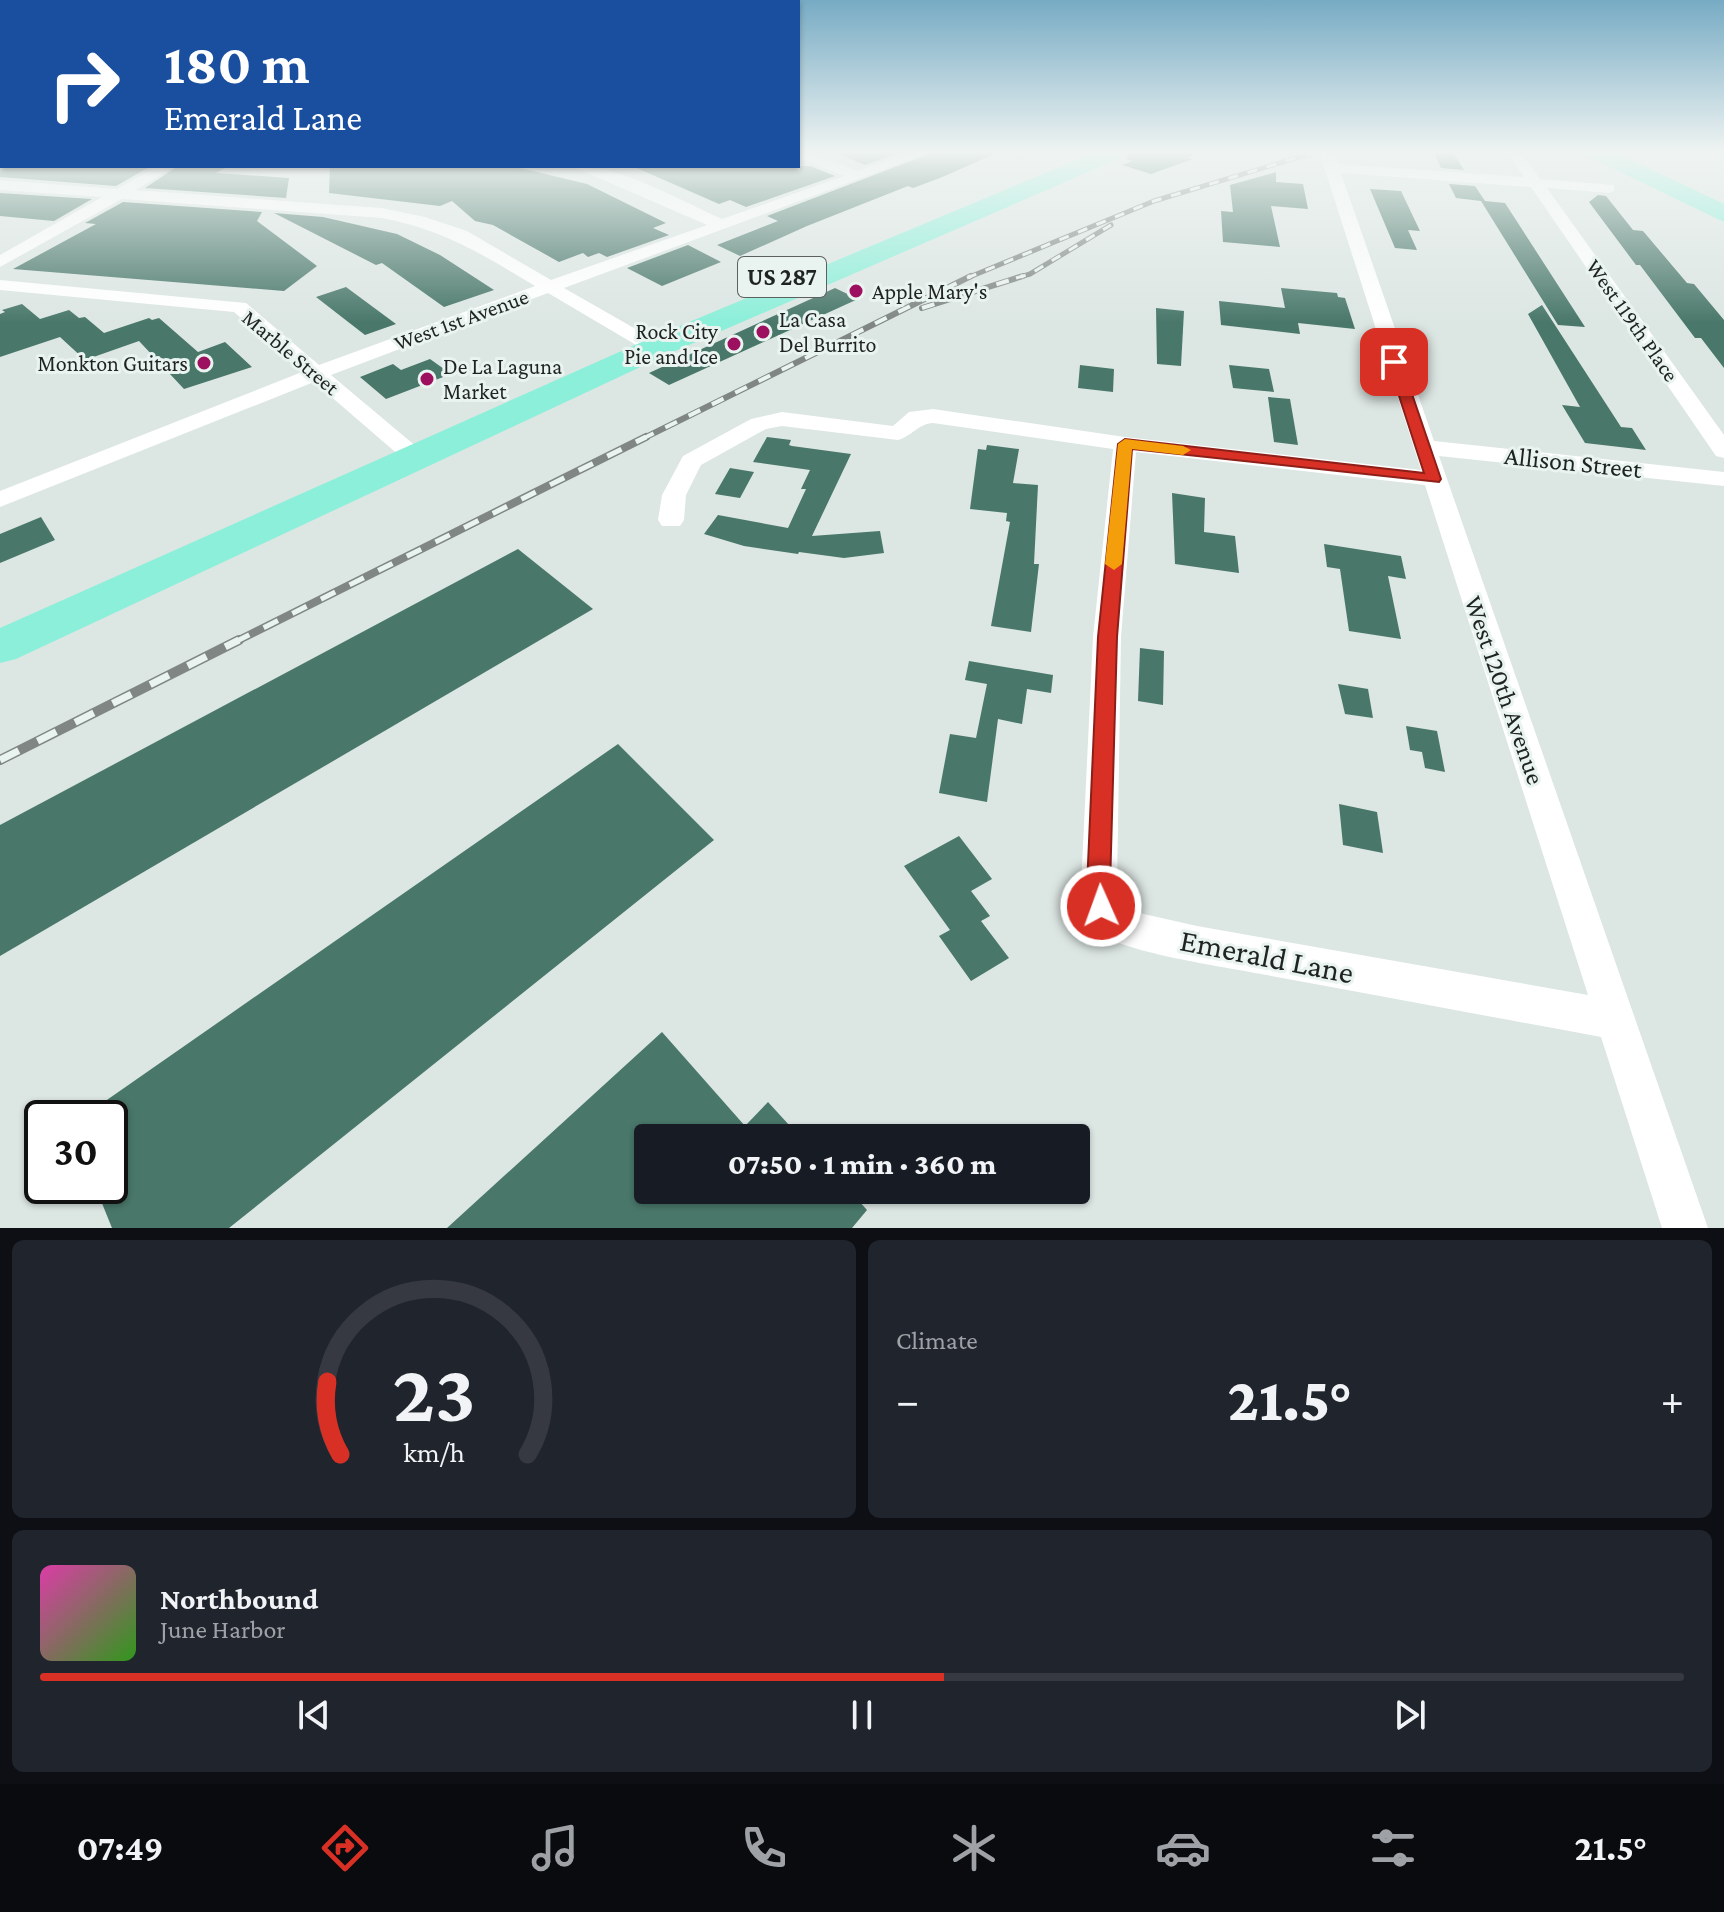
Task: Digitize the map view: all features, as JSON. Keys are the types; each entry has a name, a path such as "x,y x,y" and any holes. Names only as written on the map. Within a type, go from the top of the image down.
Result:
{"main road":[{"name":"US 287","path":"0,647 406,451 646,342 956,208"},
{"name":"US 287","path":"646,342 976,208"},
{"name":"US 287","path":"0,617 406,451"}],"street":[{"path":"0,262 96,208"},
{"path":"318,208 382,213 419,220 461,235 646,342"},
{"path":"685,208 721,225"},
{"name":"West 1st Avenue","path":"0,500 317,373 768,208"},
{"name":"West 120th Avenue","path":"1344,208 1685,1228"},
{"name":"West 119th Place","path":"1553,208 1724,451"},
{"name":"Marble Street","path":"0,285 239,307 406,451"},
{"path":"671,520 674,495 691,461 759,424 782,419 898,433 917,417 933,416 1125,444 1433,479"},
{"name":"Emerald Lane","path":"1125,444 1107,637 1099,887 1106,919 1118,925 1197,944 1616,1020"},
{"name":"Allison Street","path":"1423,447 1724,479"}],"building":[{"path":"0,208 76,208 54,221 0,216"},
{"path":"112,208 211,208 262,212 257,221 317,266 284,291 13,269 96,224 85,223"},
{"path":"460,208 636,208 666,223 653,228 669,235 607,257 599,253 588,257 583,253 559,262 493,225 475,221"},
{"path":"787,208 852,208 740,256 717,245 778,221 767,216"},
{"path":"1233,208 1272,208 1280,247 1223,242 1221,211 1233,212"},
{"path":"1378,208 1409,208 1420,231 1408,230 1417,250 1395,248"},
{"path":"1486,208 1508,208 1585,327 1558,325"},
{"path":"1594,208 1616,208 1633,230 1643,231 1687,283 1694,284 1724,320 1724,368 1701,338 1695,338 1640,265 1636,265"},
{"path":"274,213 323,217 397,234 440,255 494,290 444,307 382,263 376,265"},
{"path":"688,245 721,262 662,286 627,268"},
{"path":"346,287 396,324 365,335 316,297"},
{"path":"835,288 858,299 669,385 649,373"},
{"path":"1281,288 1337,293 1338,297 1345,298 1355,329 1298,323 1300,334 1221,325 1219,301 1285,308"},
{"path":"22,304 40,319 69,310 79,318 85,317 104,333 149,318 159,318 198,352 225,342 252,367 184,389 139,341 85,360 60,337 0,357 0,314 5,312 2,310"},
{"path":"1542,305 1621,427 1632,428 1646,450 1585,443 1562,405 1580,407 1528,314"},
{"path":"1156,308 1184,311 1181,366 1157,364"},
{"path":"430,359 451,374 386,399 360,377 393,364 401,370"},
{"path":"1080,365 1114,369 1113,392 1078,388"},
{"path":"1229,365 1269,369 1274,392 1233,388"},
{"path":"1268,397 1290,399 1298,445 1274,442"},
{"path":"767,437 791,440 789,445 792,446 851,454 812,536 880,531 884,553 844,558 798,554 744,546 704,534 718,515 788,528 806,489 801,489 810,470 753,462"},
{"path":"987,445 1019,449 1013,483 1038,485 1034,564 1039,564 1031,632 991,626 1010,522 1006,521 1007,513 970,509 978,449 986,450"},
{"path":"730,468 754,472 740,498 715,494"},
{"path":"1172,493 1205,498 1204,532 1235,536 1239,573 1175,564"},
{"path":"41,517 55,540 0,563 0,534"},
{"path":"1324,544 1401,556 1406,579 1388,576 1401,639 1349,631 1340,569 1327,567"},
{"path":"518,549 593,609 0,956 0,825"},
{"path":"1140,648 1164,651 1163,705 1138,701"},
{"path":"969,661 1053,675 1051,693 1027,689 1022,724 998,719 987,802 939,793 950,734 976,738 987,684 965,680"},
{"path":"1338,684 1368,689 1373,718 1345,714"},
{"path":"1406,726 1437,731 1445,772 1425,768 1422,752 1410,750"},
{"path":"618,744 714,840 229,1228 112,1228 102,1204 128,1204 128,1100 107,1100"},
{"path":"1339,804 1377,812 1383,853 1343,845"},
{"path":"959,836 992,879 971,891 990,916 981,921 1009,958 971,981 939,936 950,930 904,866"},
{"path":"662,1032 743,1124 634,1124 634,1204 862,1204 867,1210 852,1228 447,1228"},
{"path":"768,1102 788,1124 747,1124"}],"railway":[{"path":"967,278 1136,208"},
{"path":"1023,276 1111,225"},
{"path":"642,439 971,276"},
{"path":"922,308 1023,276"},
{"path":"1016,278 1023,276"},
{"path":"238,641 646,437"},
{"path":"0,760 238,641"}],"slow traffic":[{"path":"1114,564 1125,444 1183,450"}],"place":[{"name":"Apple Mary's","path":"856,291"},
{"name":"La Casa Del Burrito","path":"763,332"},
{"name":"Rock City Pie and Ice","path":"734,344"},
{"name":"Monkton Guitars","path":"204,363"},
{"name":"De La Laguna Market","path":"427,379"}],"route":[{"path":"1101,906 1099,887 1107,637 1125,444 1433,479 1394,362"}]}
